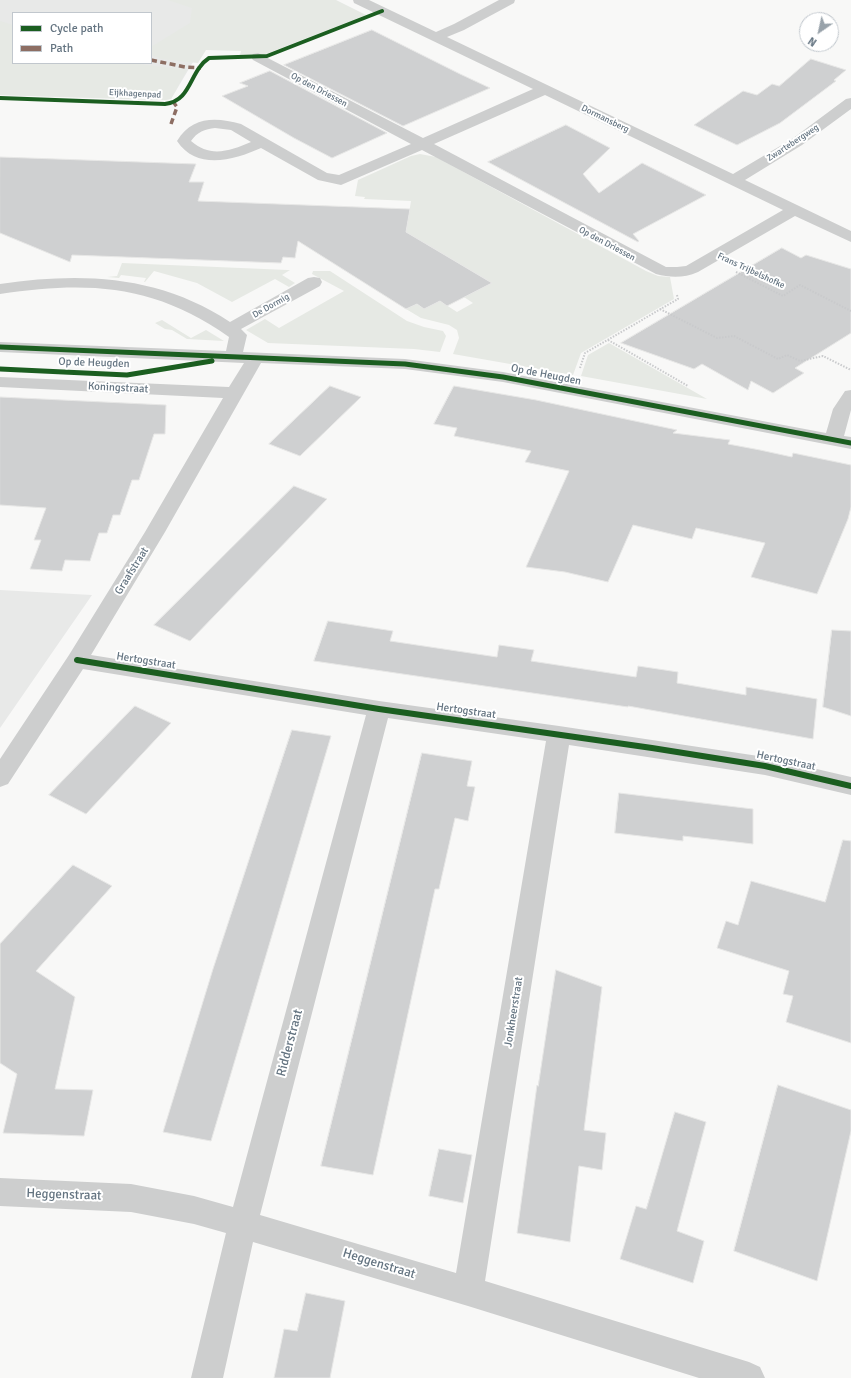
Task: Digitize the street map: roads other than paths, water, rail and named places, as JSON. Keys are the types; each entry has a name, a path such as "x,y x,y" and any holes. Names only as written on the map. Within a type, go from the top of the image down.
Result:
{"street":[{"name":"Dormansberg","path":"359,0 851,237"},
{"path":"435,37 459,27 509,0"},
{"name":"Op den Driessen","path":"258,57 657,269 672,273 684,272 795,210"},
{"path":"262,142 323,177 333,180 342,180 544,90"},
{"name":"Zwartebergweg","path":"733,181 797,142 851,102"},
{"name":"De Dormig","path":"229,329 314,282"},
{"path":"0,290 46,283 82,283 128,286 171,297 194,308 238,335 233,357"},
{"name":"Op de Heugden","path":"0,347 405,364 451,369 710,415 842,441"},
{"name":"Graafstraat","path":"0,778 77,660 155,532 255,358"},
{"name":"Koningstraat","path":"0,382 235,394"},
{"path":"842,441 842,409 851,395"},
{"name":"Hertogstraat","path":"77,660 379,709 559,734 765,766 851,786"},
{"name":"Ridderstraat","path":"207,1378 243,1223 379,709"},
{"name":"Jonkheerstraat","path":"468,1291 559,734"},
{"name":"Heggenstraat","path":"0,1192 131,1198 194,1210 243,1223 468,1291 749,1378"}]}
